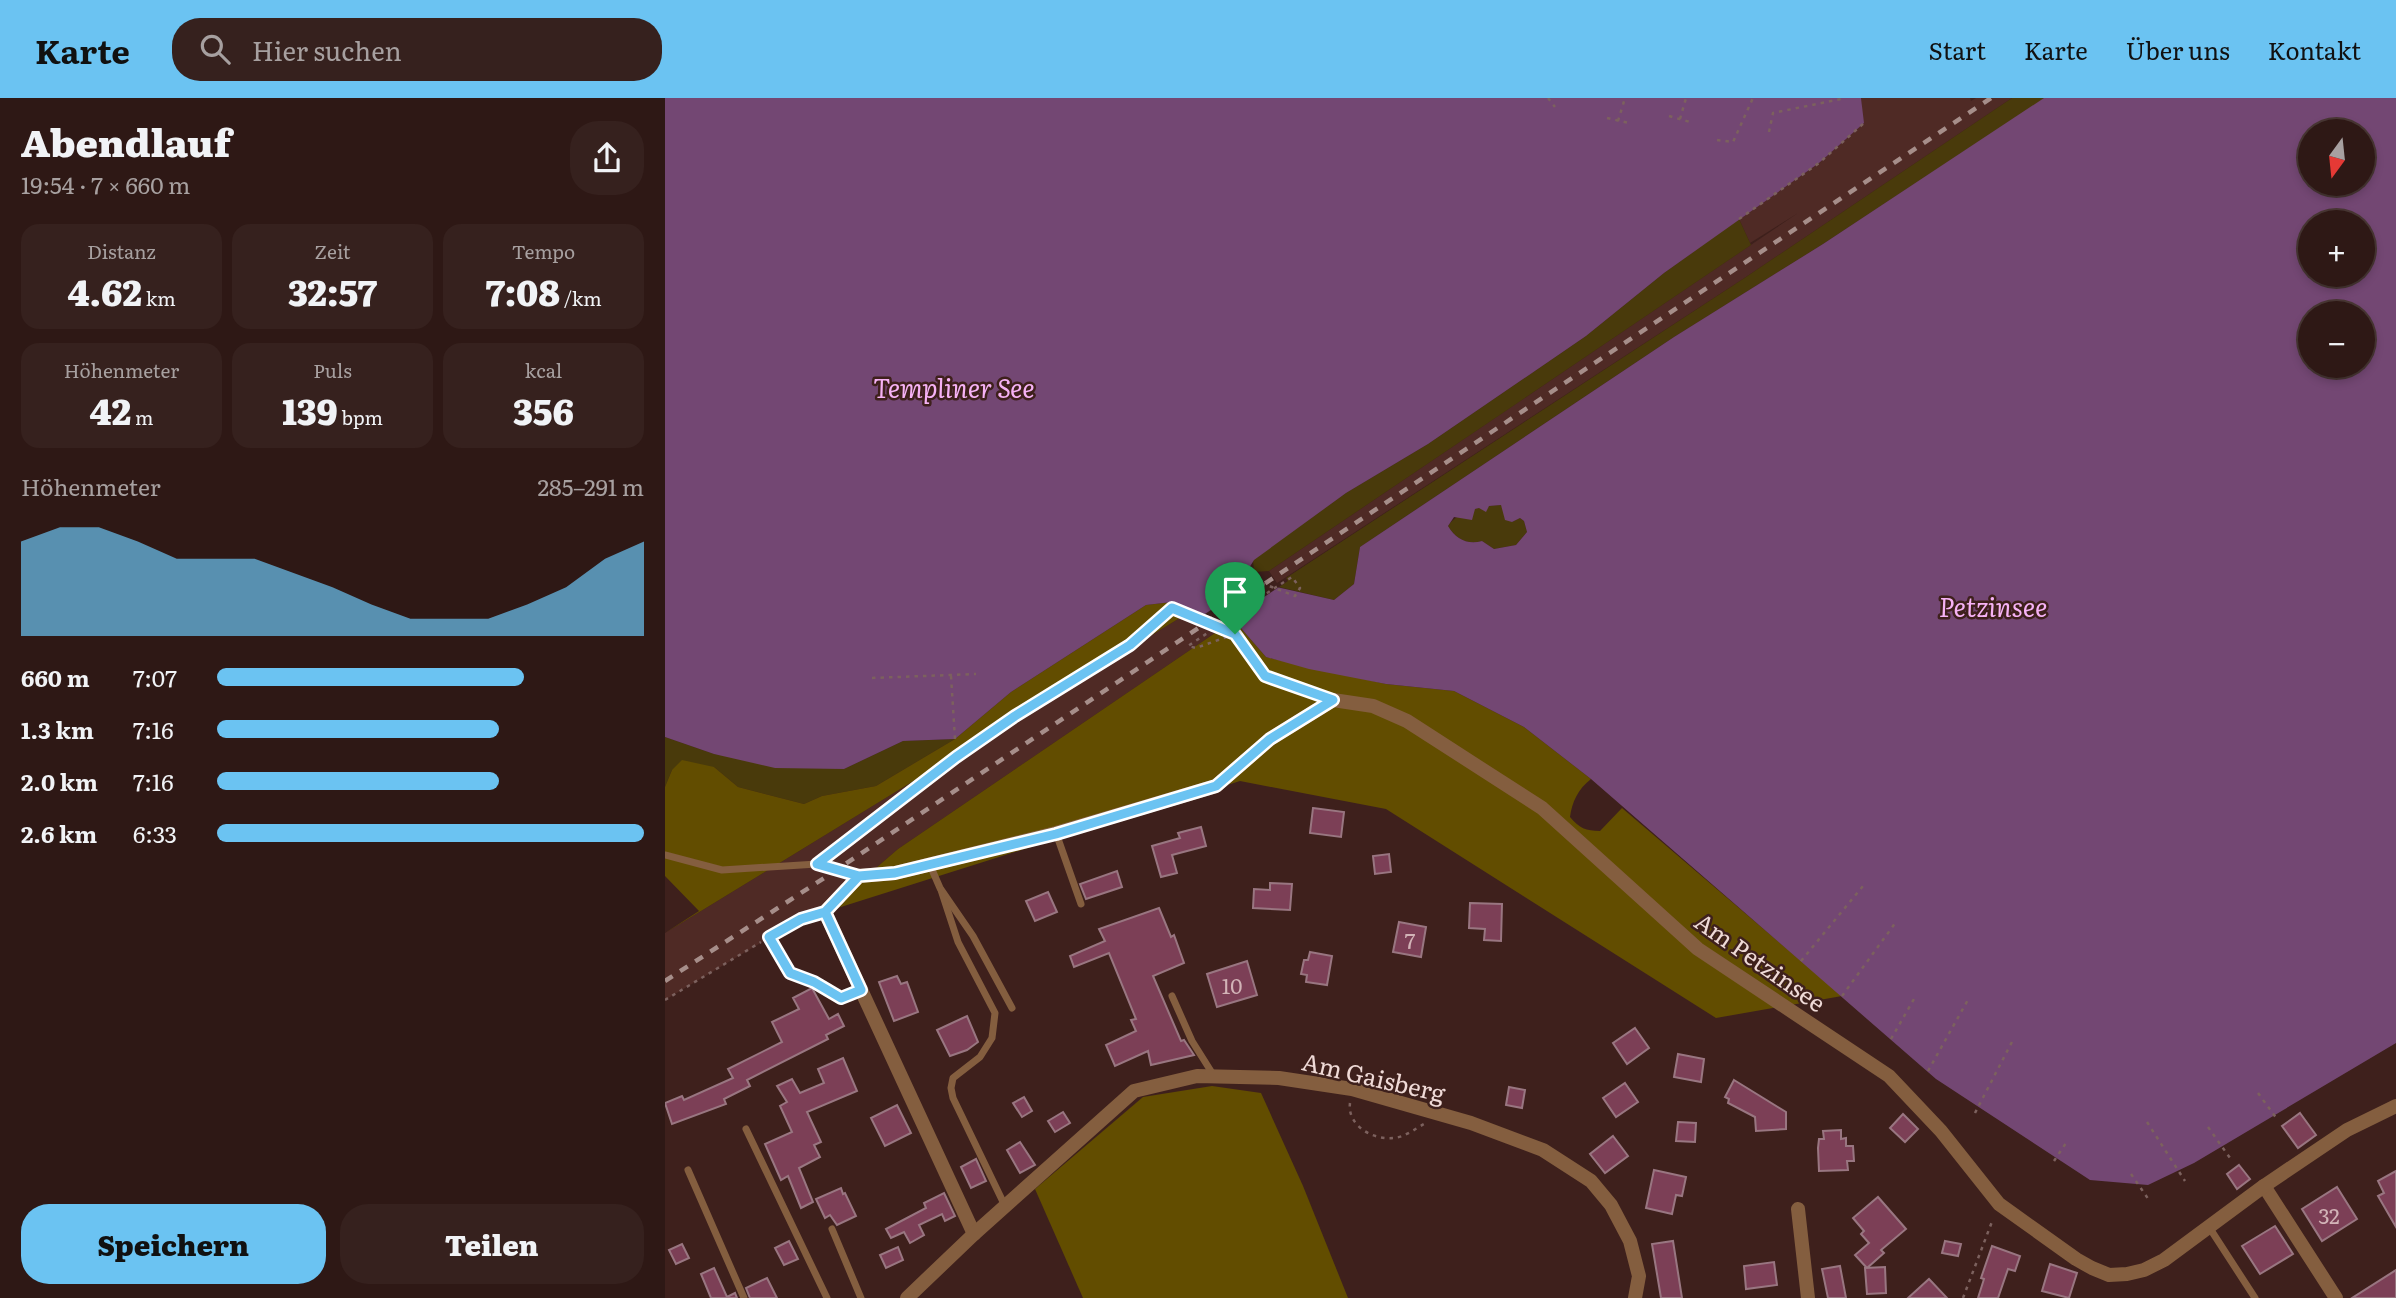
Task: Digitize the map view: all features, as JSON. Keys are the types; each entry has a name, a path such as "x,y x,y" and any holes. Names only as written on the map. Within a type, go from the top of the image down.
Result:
{"street":[{"path":"974,1234 825,912 859,876 895,873 1056,834 1216,786 1270,739 1333,700"},
{"name":"Am Petzinsee","path":"1333,700 1373,706 1408,721 1542,808 1698,949 1889,1076 1941,1131 1999,1204 2076,1259 2109,1275 2144,1270 2164,1260 2264,1186 2347,1130 2396,1106"},
{"name":"Am Gaisberg","path":"907,1298 974,1234 1134,1091 1197,1076 1279,1078 1352,1089 1471,1123 1543,1150 1591,1181 1611,1205 1630,1241 1639,1276 1635,1298"},
{"path":"2264,1186 2336,1298"},
{"path":"1798,1209 1808,1298"}],"lane":[{"path":"1056,834 1081,904"},
{"path":"669,856 722,870 817,864 859,876"},
{"path":"930,864 958,942 995,1013 992,1038 979,1057 953,1078 951,1088 953,1098 1005,1206"},
{"path":"941,890 973,936 1012,1008"},
{"path":"769,937 790,973 814,982 841,998 861,990"},
{"path":"1172,996 1192,1041 1214,1076"},
{"path":"746,1129 827,1298"},
{"path":"688,1170 744,1298"},
{"path":"2209,1227 2255,1298"},
{"path":"832,1228 862,1298"}],"path":[{"path":"1548,98 1555,107"},
{"path":"1618,121 1625,98"},
{"path":"1679,119 1686,98"},
{"path":"1717,140 1733,142 1753,98"},
{"path":"1810,98 1811,105"},
{"path":"1769,132 1773,113 1841,99"},
{"path":"1669,116 1690,122"},
{"path":"1607,117 1629,124"},
{"path":"1739,219 1819,163 1864,123"},
{"path":"1235,634 1196,648 1188,646 1202,637 1279,585 1292,576 1300,588 1295,597 1251,579"},
{"path":"817,864 965,750 1130,645 1172,608 1235,634 1265,676 1333,700"},
{"path":"872,678 977,674"},
{"path":"951,675 955,738"},
{"path":"1801,961 1863,886"},
{"path":"665,1000 801,919 825,912"},
{"path":"1842,996 1896,922"},
{"path":"1928,1071 1969,998"},
{"path":"1891,1039 1914,999"},
{"path":"1975,1113 2014,1038"},
{"path":"1352,1089 1349,1111 1365,1132 1377,1137 1394,1139 1429,1122 1434,1112"},
{"path":"2258,1093 2277,1119"},
{"path":"2147,1122 2185,1181"},
{"path":"2208,1127 2230,1158"},
{"path":"2054,1161 2068,1140"},
{"path":"2131,1174 2149,1200"},
{"path":"1963,1298 1999,1204"}],"shaded area":[{"path":"1861,98 1970,98 1971,101 1976,98 2012,98 1746,277 1277,583 1269,571 1798,213 1750,243 1739,219 1819,163 1863,123"},
{"path":"2012,98 2045,98 1823,244 1674,337 1360,547 1354,584 1334,600 1279,587 1288,581 1286,578 1746,277"},
{"path":"1739,219 1751,245 1269,571 1254,572 1253,560 1346,493 1428,444 1586,336 1664,273"},
{"path":"1501,505 1512,522 1520,518 1524,521 1527,532 1516,545 1494,549 1482,541 1458,538 1448,526 1465,513"},
{"path":"1172,602 1183,616 665,933 699,911 665,876 665,787 672,770 682,760 714,767 738,787 804,804 822,796 876,786 955,739 1011,692 1146,605"},
{"path":"1183,616 1218,631 898,849 825,912 801,919 665,1000 665,933"},
{"path":"1240,627 1266,657 1386,684 1454,691 1524,727 1591,779 1579,791 1572,806 1570,817 1577,824 1600,831 1622,808 1842,996 1716,1018 1386,809 1240,781 825,912 898,849 1218,631"},
{"path":"665,737 714,754 844,769 903,741 955,739 876,786 822,796 804,804 738,787 714,767 672,770 665,787"},
{"path":"1212,1086 1261,1093 1303,1186 1348,1298 1083,1298 1035,1189 1143,1097"}],"water":[{"path":"665,98 1861,98 1864,123 1819,163 1664,273 1586,336 1428,444 1346,493 1254,560 1246,573 1250,581 1334,600 1354,584 1360,547 1674,337 1823,244 2044,98 2396,98 2396,1043 2194,1163 2148,1185 2090,1180 1936,1079 1591,779 1524,727 1454,691 1386,684 1309,669 1266,657 1240,627 1172,602 1146,605 1011,692 955,739 903,741 844,769 775,768 714,754 665,737","holes":["1501,505 1505,520 1512,522 1520,518 1524,521 1527,532 1516,545 1494,549 1482,541 1458,538 1448,526 1454,517 1472,520 1475,509 1486,512 1489,506"]}],"pier":[{"path":"1257,579 1277,584 1279,587 1223,624 1202,616"}],"building":[{"path":"1313,808 1344,812 1341,837 1310,833"},
{"path":"1201,827 1206,846 1172,855 1177,873 1161,877 1152,846 1180,838 1178,833"},
{"path":"1389,854 1391,872 1375,874 1373,856"},
{"path":"1117,871 1122,887 1086,899 1080,884"},
{"path":"1270,883 1292,884 1290,910 1253,908 1254,889 1270,890"},
{"path":"1048,892 1057,912 1035,921 1026,901"},
{"path":"1470,903 1502,904 1501,941 1484,940 1485,929 1469,928"},
{"path":"1159,908 1171,937 1174,935 1184,963 1153,976 1181,1041 1184,1040 1194,1055 1151,1065 1148,1051 1115,1066 1106,1045 1136,1031 1131,1020 1136,1019 1109,953 1074,967 1070,956 1105,941 1099,929"},
{"path":"1399,922 1426,927 1421,957 1393,952"},
{"path":"1310,952 1332,956 1327,985 1306,982 1307,975 1301,974 1304,960 1308,960"},
{"path":"1247,961 1257,995 1217,1007 1207,974"},
{"path":"897,976 901,984 907,982 918,1012 894,1021 879,982"},
{"path":"812,988 829,1019 838,1014 844,1026 826,1035 828,1039 747,1080 750,1086 724,1099 726,1104 672,1124 665,1103 682,1096 684,1100 733,1078 728,1069 782,1042 772,1022 799,1009 793,998"},
{"path":"967,1016 978,1042 967,1050 950,1056 937,1030"},
{"path":"1635,1028 1649,1048 1627,1064 1613,1043"},
{"path":"1678,1054 1704,1059 1701,1082 1674,1077"},
{"path":"843,1058 857,1091 807,1112 821,1142 814,1145 820,1157 799,1168 813,1202 801,1208 788,1176 781,1180 765,1144 792,1132 780,1106 787,1102 777,1086 792,1079 800,1093 824,1083 818,1069"},
{"path":"1734,1080 1786,1112 1786,1129 1756,1131 1755,1117 1728,1103 1729,1099 1725,1097"},
{"path":"1625,1083 1638,1102 1616,1117 1603,1098"},
{"path":"1509,1087 1525,1090 1522,1108 1506,1105"},
{"path":"1024,1097 1032,1111 1022,1117 1013,1103"},
{"path":"897,1105 911,1133 885,1146 871,1118"},
{"path":"1063,1112 1070,1123 1055,1132 1048,1121"},
{"path":"2300,1113 2316,1135 2298,1148 2282,1126"},
{"path":"1903,1114 1918,1129 1905,1142 1890,1128"},
{"path":"1678,1122 1696,1123 1695,1142 1676,1141"},
{"path":"1841,1130 1841,1139 1846,1138 1846,1146 1853,1146 1854,1161 1847,1161 1848,1170 1819,1171 1818,1148 1819,1139 1824,1139 1823,1131"},
{"path":"1613,1136 1628,1156 1605,1173 1590,1154"},
{"path":"1020,1142 1035,1165 1020,1173 1007,1150"},
{"path":"976,1159 986,1181 971,1188 961,1167"},
{"path":"2239,1165 2250,1179 2237,1189 2227,1174"},
{"path":"1654,1170 1686,1177 1682,1196 1676,1195 1672,1214 1646,1208"},
{"path":"2396,1171 2396,1227 2378,1196 2384,1193 2378,1181"},
{"path":"2337,1187 2357,1219 2322,1241 2302,1209"},
{"path":"841,1188 856,1216 837,1225 830,1215 825,1218 816,1199"},
{"path":"944,1193 955,1216 945,1221 942,1214 919,1225 924,1235 910,1243 904,1232 891,1238 886,1229 926,1208 924,1203"},
{"path":"1878,1197 1906,1229 1881,1250 1884,1253 1867,1268 1855,1255 1869,1243 1861,1234 1864,1231 1853,1218"},
{"path":"2275,1226 2293,1254 2260,1274 2242,1246"},
{"path":"789,1241 798,1259 784,1265 775,1248"},
{"path":"1673,1241 1682,1298 1661,1298 1652,1244"},
{"path":"1945,1241 1961,1244 1958,1256 1942,1253"},
{"path":"682,1244 689,1258 676,1264 669,1250"},
{"path":"1992,1246 2020,1256 2015,1271 2008,1269 1998,1298 1978,1298 1984,1279 1981,1278"},
{"path":"898,1247 903,1260 886,1268 880,1255"},
{"path":"1774,1262 1777,1285 1746,1289 1744,1266"},
{"path":"2050,1264 2077,1273 2069,1298 2042,1291"},
{"path":"1840,1266 1846,1298 1828,1298 1822,1269"},
{"path":"1885,1267 1886,1293 1867,1294 1865,1268"},
{"path":"714,1268 727,1297 735,1293 737,1298 711,1298 701,1274"},
{"path":"2396,1270 2396,1298 2352,1298"},
{"path":"767,1278 777,1298 750,1298 746,1288"},
{"path":"1929,1279 1947,1298 1908,1298"}],"railway":[{"path":"665,981 838,869 1991,98"}],"route":[{"path":"1235,634 1172,608 1130,645 1015,716 956,757 817,864 859,876 825,912 801,919 769,937 787,970 793,975 814,982 838,998 861,990 825,912 859,876 895,873 1056,834 1216,786 1270,739 1333,700 1265,676 1235,634"}],"water label":[{"name":"Templiner See","path":"954,386"},
{"name":"Petzinsee","path":"1993,605"}]}
